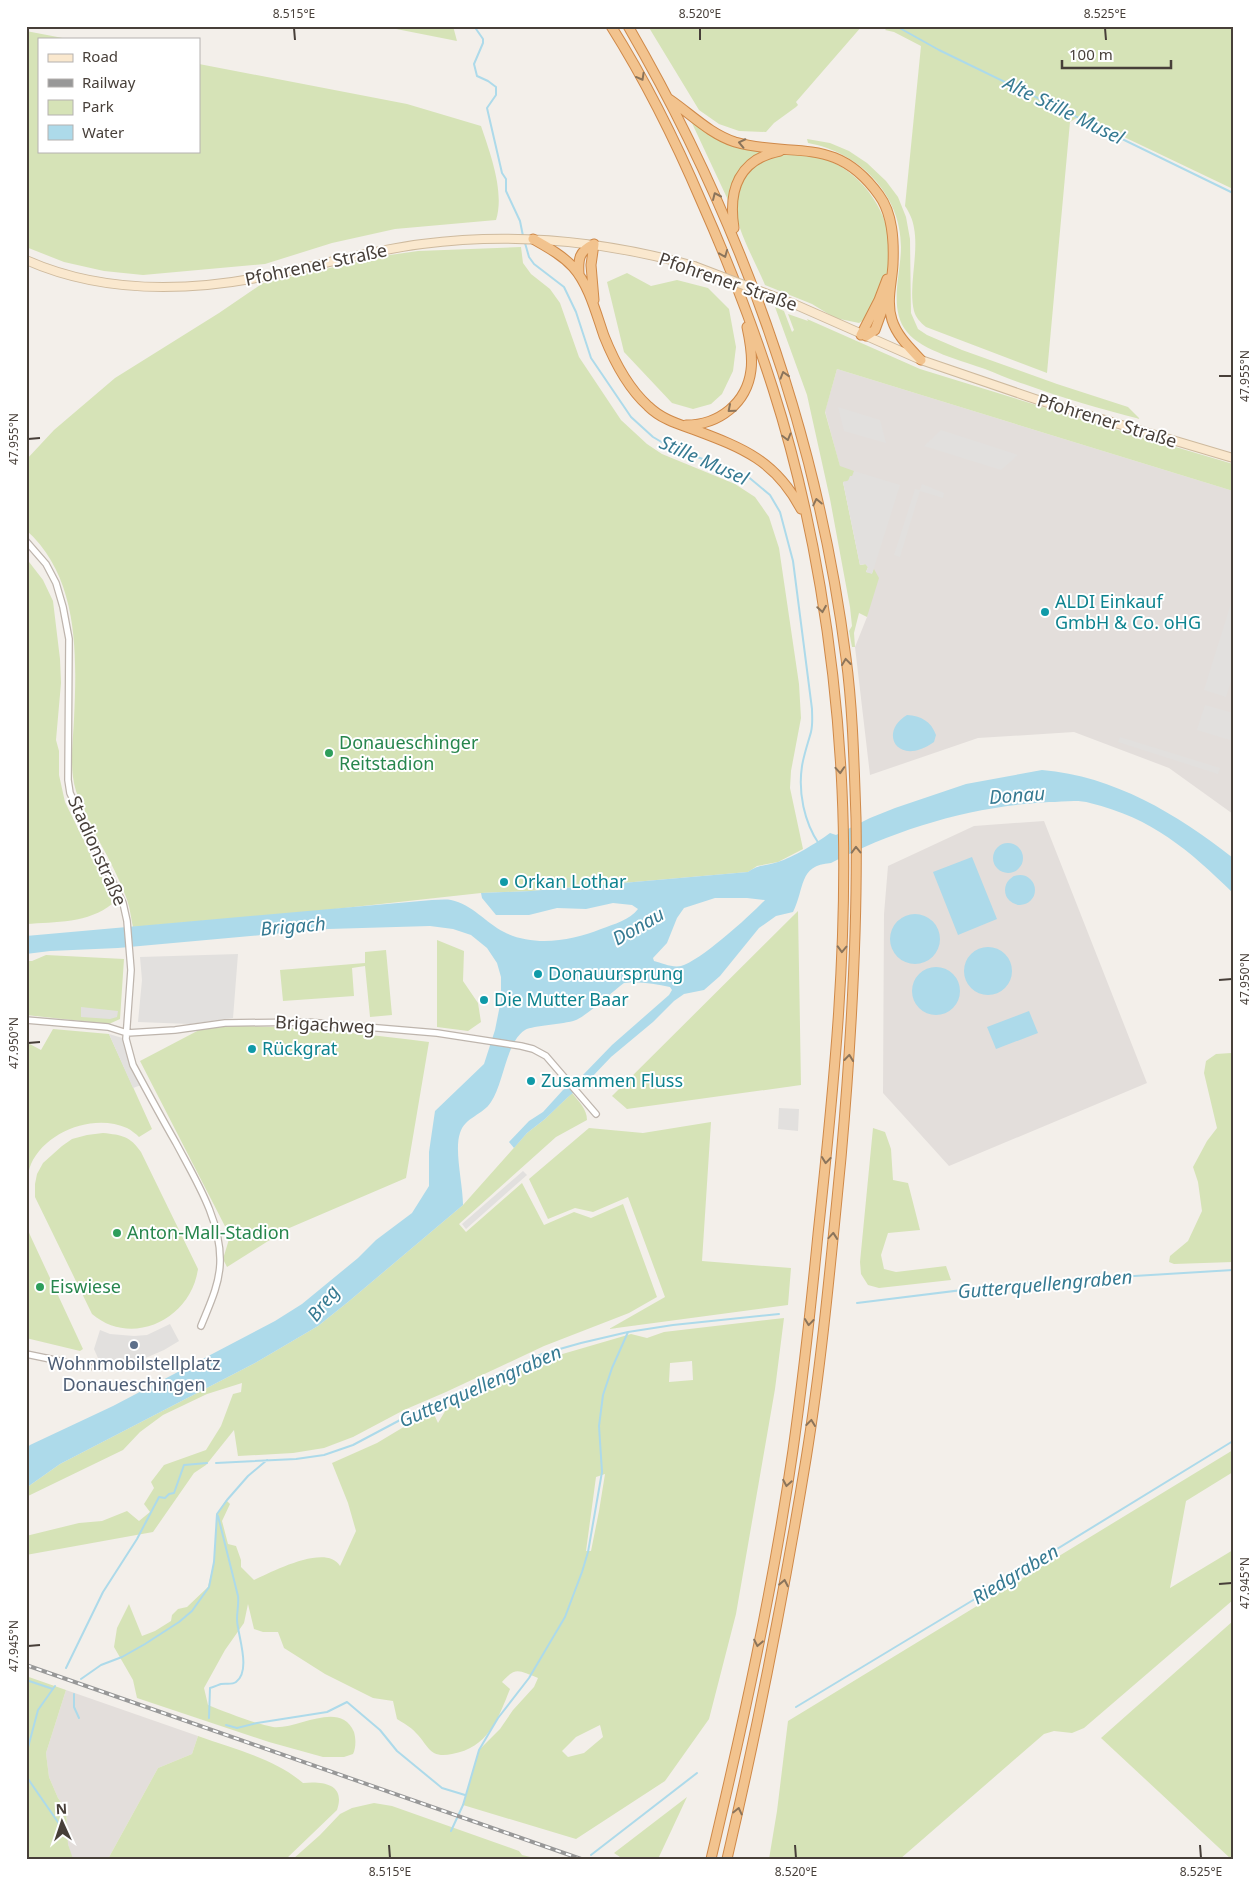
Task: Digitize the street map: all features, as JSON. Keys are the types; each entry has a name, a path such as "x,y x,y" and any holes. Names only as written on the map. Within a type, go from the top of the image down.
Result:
{"highway":[{"path":"611,26 655,103 684,161 742,297 776,398 807,523 820,595 831,670 842,792 843,900 841,982 834,1081 808,1335 792,1452 740,1736 711,1859"},
{"path":"628,26 707,174 736,240 787,384 800,430 834,585 852,711 857,899 852,1037 828,1284 807,1455 755,1739 727,1859"},
{"path":"668,98 718,135 736,142 760,147 811,151 830,155 851,166 869,182 880,196 888,213 892,234 893,265 889,292 892,322 899,334 921,360"},
{"path":"736,240 731,211 732,195 739,177 750,164 763,156 790,149"},
{"path":"533,239 566,260 580,276 595,308 612,354 639,397 659,415 727,442 758,458 784,482 797,502 807,523"},
{"path":"580,276 579,264 581,255 585,249 594,244"},
{"path":"594,244 591,272 595,308"},
{"path":"863,336 880,300 893,265"},
{"path":"863,336 875,330 889,292"},
{"path":"681,425 704,423 718,418 736,406 745,392 752,364 742,297"}],"main road":[{"name":"Pfohrener Straße","path":"26,260 66,274 98,282 144,288 184,288 204,287 263,277 397,247 447,241 505,238 594,244 652,255 694,266 794,304 921,360 1041,401 1233,458"}],"street":[{"name":"Stadionstraße","path":"26,541 46,564 56,583 63,607 69,639 68,780 70,793 116,886 122,903 131,961 131,988 126,1039 133,1065 198,1184 216,1230 220,1264 218,1279 213,1298 201,1326"},
{"name":"Brigachweg","path":"26,1020 108,1027 127,1033 175,1030 225,1023 277,1022 404,1029 484,1040 533,1049 546,1056 596,1114"},
{"path":"26,1354 89,1367"}],"shaded area":[{"path":"837,369 1233,491 1233,814 1169,768 1074,732 978,738 870,775 855,647 867,617 873,570 840,467 825,411"},
{"path":"838,407 880,420 886,443 844,431"},
{"path":"941,430 1018,455 1001,470 924,446"},
{"path":"854,471 900,485 872,574 866,572 868,567 865,564 860,565 843,482 848,481 850,476 853,476"},
{"path":"922,484 944,493 943,498 920,491 900,557 894,555 915,489 920,490"},
{"path":"1233,597 1233,675 1226,697 1204,690"},
{"path":"1205,705 1233,713 1233,741 1197,730"},
{"path":"1120,737 1220,768 1218,774 1118,742"},
{"path":"1044,821 1147,1083 949,1166 883,1093 884,914 888,866 974,826"},
{"path":"238,954 233,1018 190,1024 138,1022 142,980 140,957"},
{"path":"81,1007 118,1011 117,1017 110,1019 81,1017"},
{"path":"109,1034 126,1039 130,1054 144,1084 133,1088"},
{"path":"779,1108 799,1109 798,1131 778,1129"},
{"path":"523,1171 527,1175 466,1229 462,1224"},
{"name":"Wohnmobilstellplatz Donaueschingen","path":"170,1324 179,1341 164,1350 141,1360 116,1365 101,1365 94,1349 100,1330 110,1334 147,1335"},
{"path":"66,1690 198,1736 192,1754 158,1768 108,1859 72,1859 68,1844 66,1809 58,1798 49,1777 46,1753"}],"green space":[{"path":"381,26 453,26 457,41"},
{"path":"648,26 862,26 796,102 798,105 774,123 766,132 739,131 719,124 699,110"},
{"path":"889,26 1233,26 1233,189 1080,116 1070,122 1047,373 926,327 918,320 912,302 915,238 913,222 905,206 921,46 894,32 885,30"},
{"path":"26,31 63,38 38,38 38,152 200,152 200,64 407,104 481,126 498,185 499,197 496,220 395,229 332,243 265,264 143,275 104,271 64,262 26,247"},
{"path":"691,121 725,141 764,152 741,167 734,178 728,200"},
{"path":"807,139 830,143 849,151 867,163 886,181 898,197 906,217 910,239 911,313 918,329 927,335 962,350 1128,407 1140,419 1082,403 1019,382 943,355 914,339 901,323 898,313 897,291 901,247 899,227 894,209 885,193 873,178 859,166 844,155 808,143"},
{"path":"792,154 821,158 845,169 871,194 887,227 890,244 890,262 878,295 864,320 859,323 835,318 812,304 765,285 745,240 738,222 735,205 741,183 750,170 765,159 777,155"},
{"path":"521,247 523,263 531,274 550,289 560,303 579,357 621,420 647,444 662,454 735,484 755,497 769,517 779,548 799,684 801,718 791,771 790,788 803,849 778,862 757,866 748,872 531,891 481,893 317,911 133,927 121,884 76,791 72,755 75,669 71,618 65,593 56,570 43,549 26,530 26,460 54,430 115,378 263,283 383,256 418,251"},
{"path":"627,273 651,286 677,280 708,288 729,309 736,347 733,371 722,394 711,404 693,409 672,403 624,352 607,282"},
{"path":"775,307 784,311 792,332 794,330 788,314 808,321 807,319 920,369 1233,464 1233,491 837,369 825,412 840,466 854,471 847,481 843,482 860,565 866,564 868,567 866,572 872,573 874,569 879,578 867,617 859,613 854,633 855,647 852,647 849,631 852,626 850,607 830,499 807,395"},
{"path":"26,558 43,580 53,601 61,683 56,740 59,751 59,775 65,802 109,892 112,904 93,915 82,918 60,922 26,924"},
{"path":"798,911 801,1085 627,1109 612,1096"},
{"path":"437,940 464,951 463,981 478,1003 481,1022 468,1031 437,1027"},
{"path":"386,950 392,1015 370,1017 365,966 352,968 354,996 283,1001 280,970 365,963 365,952"},
{"path":"46,955 124,959 120,1019 109,1024 26,1015 26,961 32,961"},
{"path":"232,1026 356,1033 429,1042 406,1178 287,1229 227,1267 223,1259 230,1236 140,1061 201,1029"},
{"path":"53,1029 109,1034 152,1129 139,1137 127,1128 114,1124 86,1124 72,1128 59,1134 38,1152 31,1164 26,1187 26,1042 41,1050"},
{"path":"1233,1053 1233,1262 1174,1264 1169,1262 1170,1256 1188,1241 1202,1211 1198,1182 1193,1167 1207,1141 1217,1128 1204,1073 1206,1061 1216,1054"},
{"path":"572,1093 584,1109 587,1120 556,1137 459,1224 466,1232 522,1183 544,1225 574,1212 591,1218 623,1204 657,1297 629,1313 544,1346 404,1410 353,1437 324,1448 293,1453 238,1456 234,1430 206,1465 194,1473 153,1532 26,1555 26,1536 79,1523 102,1521 127,1511 139,1521 150,1512 144,1504 154,1488 151,1482 164,1465 206,1450 221,1426 233,1394 241,1392 242,1383 207,1394 163,1415 140,1432 123,1450 26,1497 26,1488 60,1464 255,1363 318,1326 463,1205 527,1133"},
{"path":"711,1122 702,1261 791,1268 788,1305 609,1329 665,1297 628,1197 593,1212 575,1208 548,1219 529,1179 589,1128 643,1133"},
{"path":"873,1128 885,1132 891,1149 893,1180 908,1183 920,1230 888,1233 881,1255 884,1269 896,1272 946,1266 951,1280 879,1288 868,1285 861,1274 860,1262"},
{"name":"Anton-Mall-Stadion","path":"103,1133 129,1139 141,1152 198,1269 193,1287 184,1302 172,1314 157,1323 141,1328 124,1328 108,1324 92,1314 35,1197 37,1174 43,1163 72,1139"},
{"name":"Eiswiese","path":"26,1212 27,1227 30,1235 83,1349 80,1351 26,1338"},
{"path":"784,1318 775,1389 736,1614 709,1719 665,1781 576,1839 463,1805 479,1750 500,1729 513,1710 534,1687 538,1678 518,1671 507,1677 502,1682 510,1689 496,1721 483,1739 475,1746 464,1751 438,1755 431,1751 412,1729 397,1719 393,1701 373,1698 325,1674 284,1648 278,1632 263,1632 254,1629 248,1604 244,1623 225,1650 204,1688 208,1705 249,1721 273,1727 283,1727 317,1718 339,1718 347,1722 354,1732 355,1749 353,1754 344,1757 323,1757 269,1742 137,1698 133,1680 114,1647 117,1628 129,1604 142,1636 155,1631 171,1621 172,1615 178,1609 187,1607 208,1587 214,1561 217,1514 226,1500 230,1504 222,1521 228,1544 236,1546 241,1560 241,1567 254,1580 285,1566 311,1558 323,1557 333,1560 340,1566 356,1531 348,1503 332,1463 377,1443 432,1410 438,1423 447,1408 498,1385 520,1370 542,1360 631,1334 647,1338 664,1332","holes":["692,1361 693,1380 669,1382 670,1363","605,1474 591,1551 586,1551 596,1477","600,1725 603,1737 584,1753 568,1757 562,1751 576,1737"]},
{"path":"1233,1450 1233,1472 1186,1501 1170,1588 1233,1550 1233,1600 1084,1728 1072,1733 1054,1731 1044,1734 900,1859 769,1859 788,1721"},
{"path":"1233,1621 1233,1859 1231,1859 1101,1738"},
{"path":"26,1676 66,1690 46,1753 49,1777 58,1798 66,1809 68,1844 73,1859 26,1859"},
{"path":"198,1736 266,1761 292,1774 303,1783 318,1783 331,1786 338,1795 337,1810 286,1859 108,1859 158,1768 192,1754"},
{"path":"687,1797 658,1859 623,1859 614,1853"},
{"path":"374,1803 392,1806 519,1851 522,1855 539,1859 293,1859 340,1814 352,1808"}],"water":[{"path":"907,715 921,718 931,726 936,735 934,742 921,749 910,751 896,745 893,738 894,730 898,722"},
{"path":"1042,770 1094,780 1119,789 1167,812 1233,858 1233,893 1185,850 1151,827 1112,809 1080,801 1021,804 964,814 909,829 856,850 831,863 813,868 804,880 793,912 776,916 759,928 720,976 704,990 684,994 674,1001 653,1022 611,1057 591,1078 527,1133 514,1148 509,1142 529,1121 543,1112 563,1090 582,1076 612,1045 669,995 672,990 670,987 653,984 624,983 576,1020 525,1030 509,1053 491,1102 466,1123 460,1133 458,1158 463,1205 318,1326 255,1363 60,1464 26,1488 26,1449 30,1445 113,1406 275,1321 302,1304 358,1258 376,1240 412,1213 429,1186 429,1152 435,1111 484,1064 495,1030 501,1000 501,977 497,963 487,948 471,935 453,929 430,926 328,929 118,948 26,954 26,936 432,900 451,900 466,905 497,928 515,937 527,940 552,941 578,937 626,919 638,909 632,905 613,903 586,909 557,908 529,915 496,915 482,898 481,893 531,891 748,872 759,866 790,857 830,833 836,835 895,808 966,784","holes":["715,898 765,900 700,956 681,966 671,966 654,961 653,958 667,943 677,918 684,908"]},
{"path":"1008,843 1019,847 1023,858 1019,869 1008,873 997,869 993,858 997,847"},
{"path":"972,857 997,919 958,935 933,872"},
{"path":"1020,875 1031,879 1035,890 1031,901 1020,905 1009,901 1005,890 1009,879"},
{"path":"915,914 925,916 933,921 938,929 940,939 938,949 933,957 925,962 915,964 905,962 897,957 892,949 890,939 892,929 897,921 905,916"},
{"path":"983,947 993,947 1005,954 1012,966 1012,976 1005,988 993,995 983,995 975,991 968,984 964,976 964,966 968,958 975,951"},
{"path":"931,967 941,967 953,974 960,986 960,996 953,1008 941,1015 931,1015 923,1011 916,1004 912,996 912,986 916,978 923,971"},
{"path":"1029,1011 1038,1033 996,1049 987,1027"}],"waterway":[{"name":"Stille Musel","path":"474,26 483,39 474,64 477,76 496,87 496,95 487,108 502,173 506,179 506,191 520,221 523,236"},
{"name":"Alte Stille Musel","path":"896,26 939,50 1233,193"},
{"name":"Stille Musel","path":"525,243 529,257 534,264 564,287 576,312 591,358 631,417 653,437 670,447 746,475 770,495 780,512 793,561 812,709 812,729 801,776 803,806 809,826 819,844"},
{"name":"Gutterquellengraben","path":"857,1303 1019,1283 1233,1270"},
{"name":"Gutterquellengraben","path":"216,1463 296,1459 324,1455 353,1445 402,1419 542,1354 581,1343 628,1332 673,1325 779,1314"},
{"path":"451,1831 463,1805 479,1750 498,1718 529,1678 565,1617 582,1572 588,1552 602,1472 599,1426 603,1395 612,1368 628,1332"},
{"name":"Riedgraben","path":"796,1707 1233,1441"},
{"path":"81,1679 101,1665 122,1657 145,1644 179,1622 192,1611 209,1587 214,1562 217,1514 248,1476 267,1460"},
{"path":"66,1668 103,1592 137,1539 159,1497 165,1498 169,1494 174,1493 184,1465 207,1463"},
{"path":"209,1718 210,1688 236,1682 241,1676 243,1669 237,1619 238,1596 218,1516"},
{"path":"26,1680 53,1689"},
{"path":"26,1755 38,1710 55,1686"},
{"path":"74,1694 74,1707 79,1718"},
{"path":"226,1725 237,1728 327,1712 347,1702 380,1730 397,1751 442,1788 465,1795"},
{"name":"Riedgraben","path":"591,1855 697,1773"},
{"path":"26,1776 62,1828"}],"railway":[{"path":"26,1665 581,1859"}],"place":[{"name":"ALDI Einkauf GmbH & Co. oHG","path":"1045,612"},
{"name":"Donaueschinger Reitstadion","path":"329,753"},
{"name":"Orkan Lothar","path":"504,882"},
{"name":"Donauursprung","path":"538,974"},
{"name":"Die Mutter Baar","path":"484,1000"},
{"name":"Rückgrat","path":"252,1049"},
{"name":"Zusammen Fluss","path":"531,1081"},
{"name":"Anton-Mall-Stadion","path":"117,1233"},
{"name":"Eiswiese","path":"40,1287"},
{"name":"Wohnmobilstellplatz Donaueschingen","path":"134,1345"}],"water label":[{"name":"Donau","path":"1017,795"},
{"name":"Brigach","path":"293,926"},
{"name":"Donau","path":"638,926"},
{"name":"Breg","path":"323,1303"}]}
